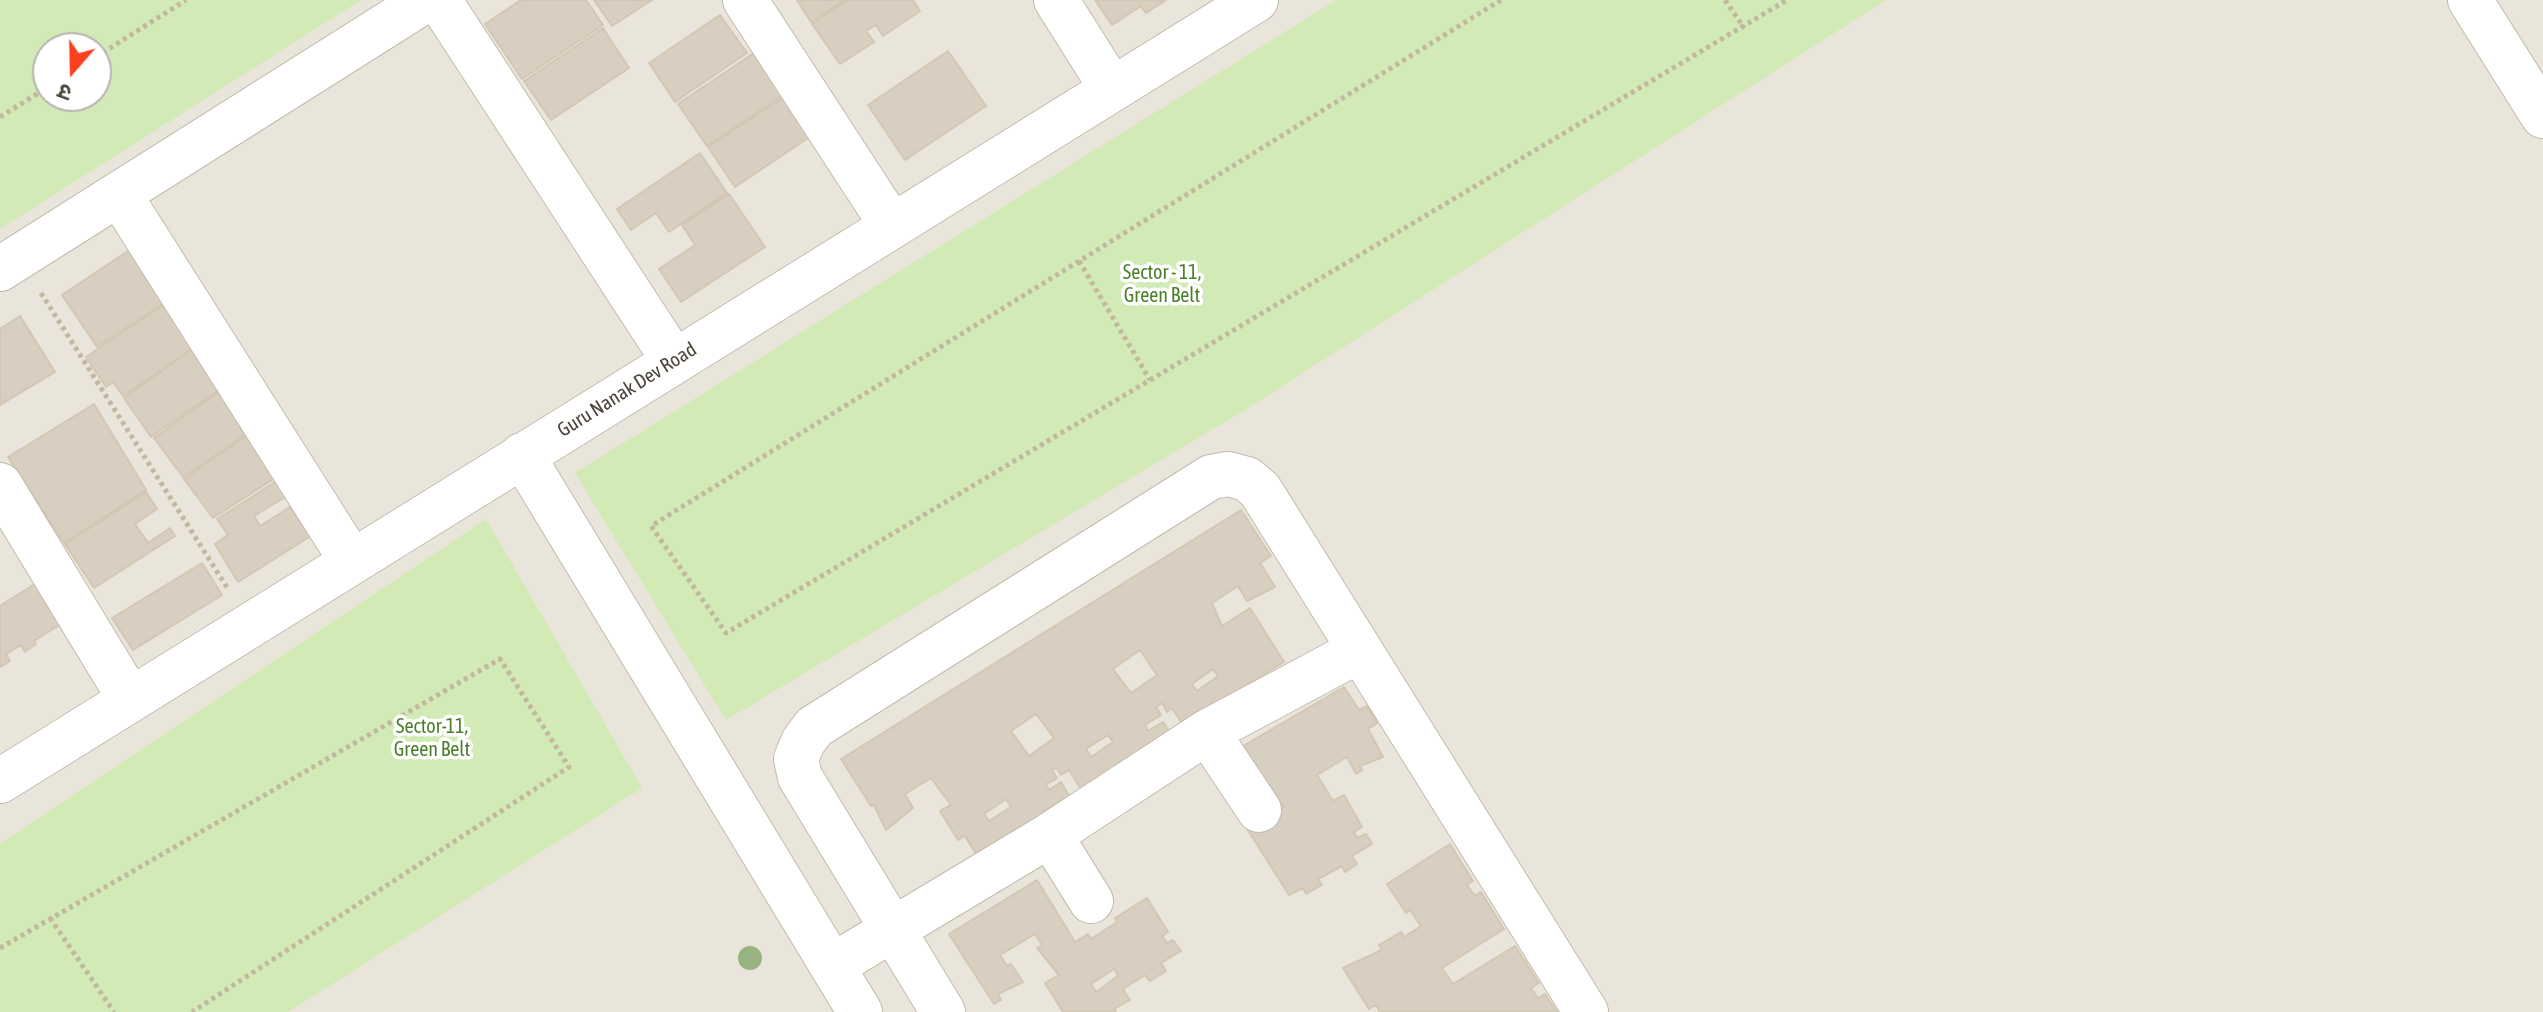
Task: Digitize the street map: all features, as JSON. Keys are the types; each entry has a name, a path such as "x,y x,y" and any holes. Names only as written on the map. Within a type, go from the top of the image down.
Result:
{"street":[{"path":"9,263 426,0"},
{"path":"439,0 674,361"},
{"path":"745,0 892,226"},
{"path":"1056,0 1112,89"},
{"name":"Guru Nanak Dev Road","path":"0,781 1256,0"},
{"path":"2470,0 2543,116"},
{"path":"119,194 351,560"},
{"path":"522,455 860,1012"},
{"path":"943,1012 800,777 796,759 803,742 814,727 1211,477 1228,474 1247,479 1260,490 1586,1012"},
{"path":"0,485 130,699"},
{"path":"832,966 1050,835 1207,732 1360,650"},
{"path":"1207,732 1259,810"},
{"path":"1050,835 1091,901"}],"path":[{"path":"112,47 186,0"},
{"path":"1501,0 651,526 726,633 1787,0"},
{"path":"1725,0 1744,28"},
{"path":"0,117 32,97"},
{"path":"1079,261 1150,380"},
{"path":"9,263 250,623"},
{"path":"0,948 500,659 569,767 192,1012"},
{"path":"50,918 114,1012"}],"shaded area":[{"path":"0,0 2543,0 2543,1012 0,1012"}],"green space":[{"path":"0,0 361,0 0,229"},
{"name":"Sector - 11, Green Belt","path":"1336,0 1886,0 1245,410 726,720 575,473"},
{"name":"Sector-11, Green Belt","path":"486,519 642,788 288,1012 0,1012 0,844"}],"building":[{"path":"521,0 586,0 603,25 522,79 485,24"},
{"path":"594,0 652,0 612,26"},
{"path":"797,0 844,0 811,22"},
{"path":"847,0 913,0 920,11 883,36 876,25 866,31 874,42 840,64 812,24"},
{"path":"1095,0 1166,0 1146,13 1141,6 1112,25"},
{"path":"720,15 747,53 675,102 649,63"},
{"path":"603,28 629,68 551,120 524,81"},
{"path":"757,51 786,93 707,146 678,104"},
{"path":"948,51 986,106 905,160 868,105"},
{"path":"787,95 814,134 735,187 708,147"},
{"path":"700,153 727,193 669,232 656,213 631,230 617,209"},
{"path":"729,194 765,247 681,302 659,269 695,245 682,225"},
{"path":"134,247 170,299 97,347 62,295"},
{"path":"168,302 198,345 123,396 113,382 106,387 86,357"},
{"path":"20,316 55,372 0,405 0,329"},
{"path":"197,346 225,386 151,437 124,398"},
{"path":"226,387 254,429 183,477 154,438"},
{"path":"94,404 146,490 64,543 8,457"},
{"path":"255,430 283,473 213,518 184,479"},
{"path":"291,472 300,488 254,516 260,526 306,497 325,527 238,582 215,544 228,535 217,519"},
{"path":"146,492 157,509 135,524 148,543 170,528 175,536 94,588 65,544"},
{"path":"1241,510 1271,556 1260,563 1275,587 1247,601 1238,586 1212,603 1222,626 1250,608 1284,662 1248,684 1253,692 1183,725 1172,708 1167,712 1162,703 1156,707 1161,715 1145,725 1148,731 1163,722 1170,733 1081,789 1069,770 1061,775 1056,767 1052,770 1057,778 1046,784 1049,790 1061,782 1069,796 1043,812 1048,819 991,854 987,847 976,854 965,836 958,840 940,811 951,805 931,778 905,794 913,808 886,830 874,805 871,806 841,759","holes":["1140,650 1157,675 1131,693 1113,669","1213,669 1218,676 1197,691 1192,684","1036,714 1054,738 1029,756 1011,731","1108,735 1113,742 1091,757 1086,749","1006,799 1011,807 989,821 984,814"]},
{"path":"202,563 222,595 133,650 112,618"},
{"path":"38,582 64,622 34,641 36,644 25,652 21,645 6,654 10,661 0,667 0,606"},
{"path":"1344,687 1359,710 1367,706 1377,723 1368,729 1383,757 1360,766 1362,770 1356,774 1347,757 1317,775 1333,801 1344,795 1362,827 1354,832 1357,838 1366,834 1372,844 1352,856 1357,864 1345,872 1342,866 1318,879 1322,885 1306,894 1303,888 1289,895 1244,824 1256,823 1284,807 1271,789 1266,791 1238,749"},
{"path":"1450,844 1473,881 1467,885 1475,896 1481,892 1504,929 1442,968 1453,984 1515,946 1539,983 1531,988 1538,998 1545,994 1557,1012 1380,1012 1376,1005 1369,1009 1343,968 1382,950 1379,945 1401,932 1404,937 1421,926 1410,910 1406,913 1387,884"},
{"path":"1037,880 1075,942 1088,934 1091,939 1117,922 1115,918 1147,898 1168,932 1162,936 1167,943 1173,940 1181,951 1161,963 1166,971 1150,981 1145,975 1123,989 1130,1000 1114,1009 1116,1012 1063,1012 1045,983 1059,975 1037,948 1042,945 1035,934 1000,955 1007,966 1011,964 1023,982 998,994 1001,1000 994,1004 949,934","holes":["1114,969 1118,976 1096,992 1091,984"]}]}
